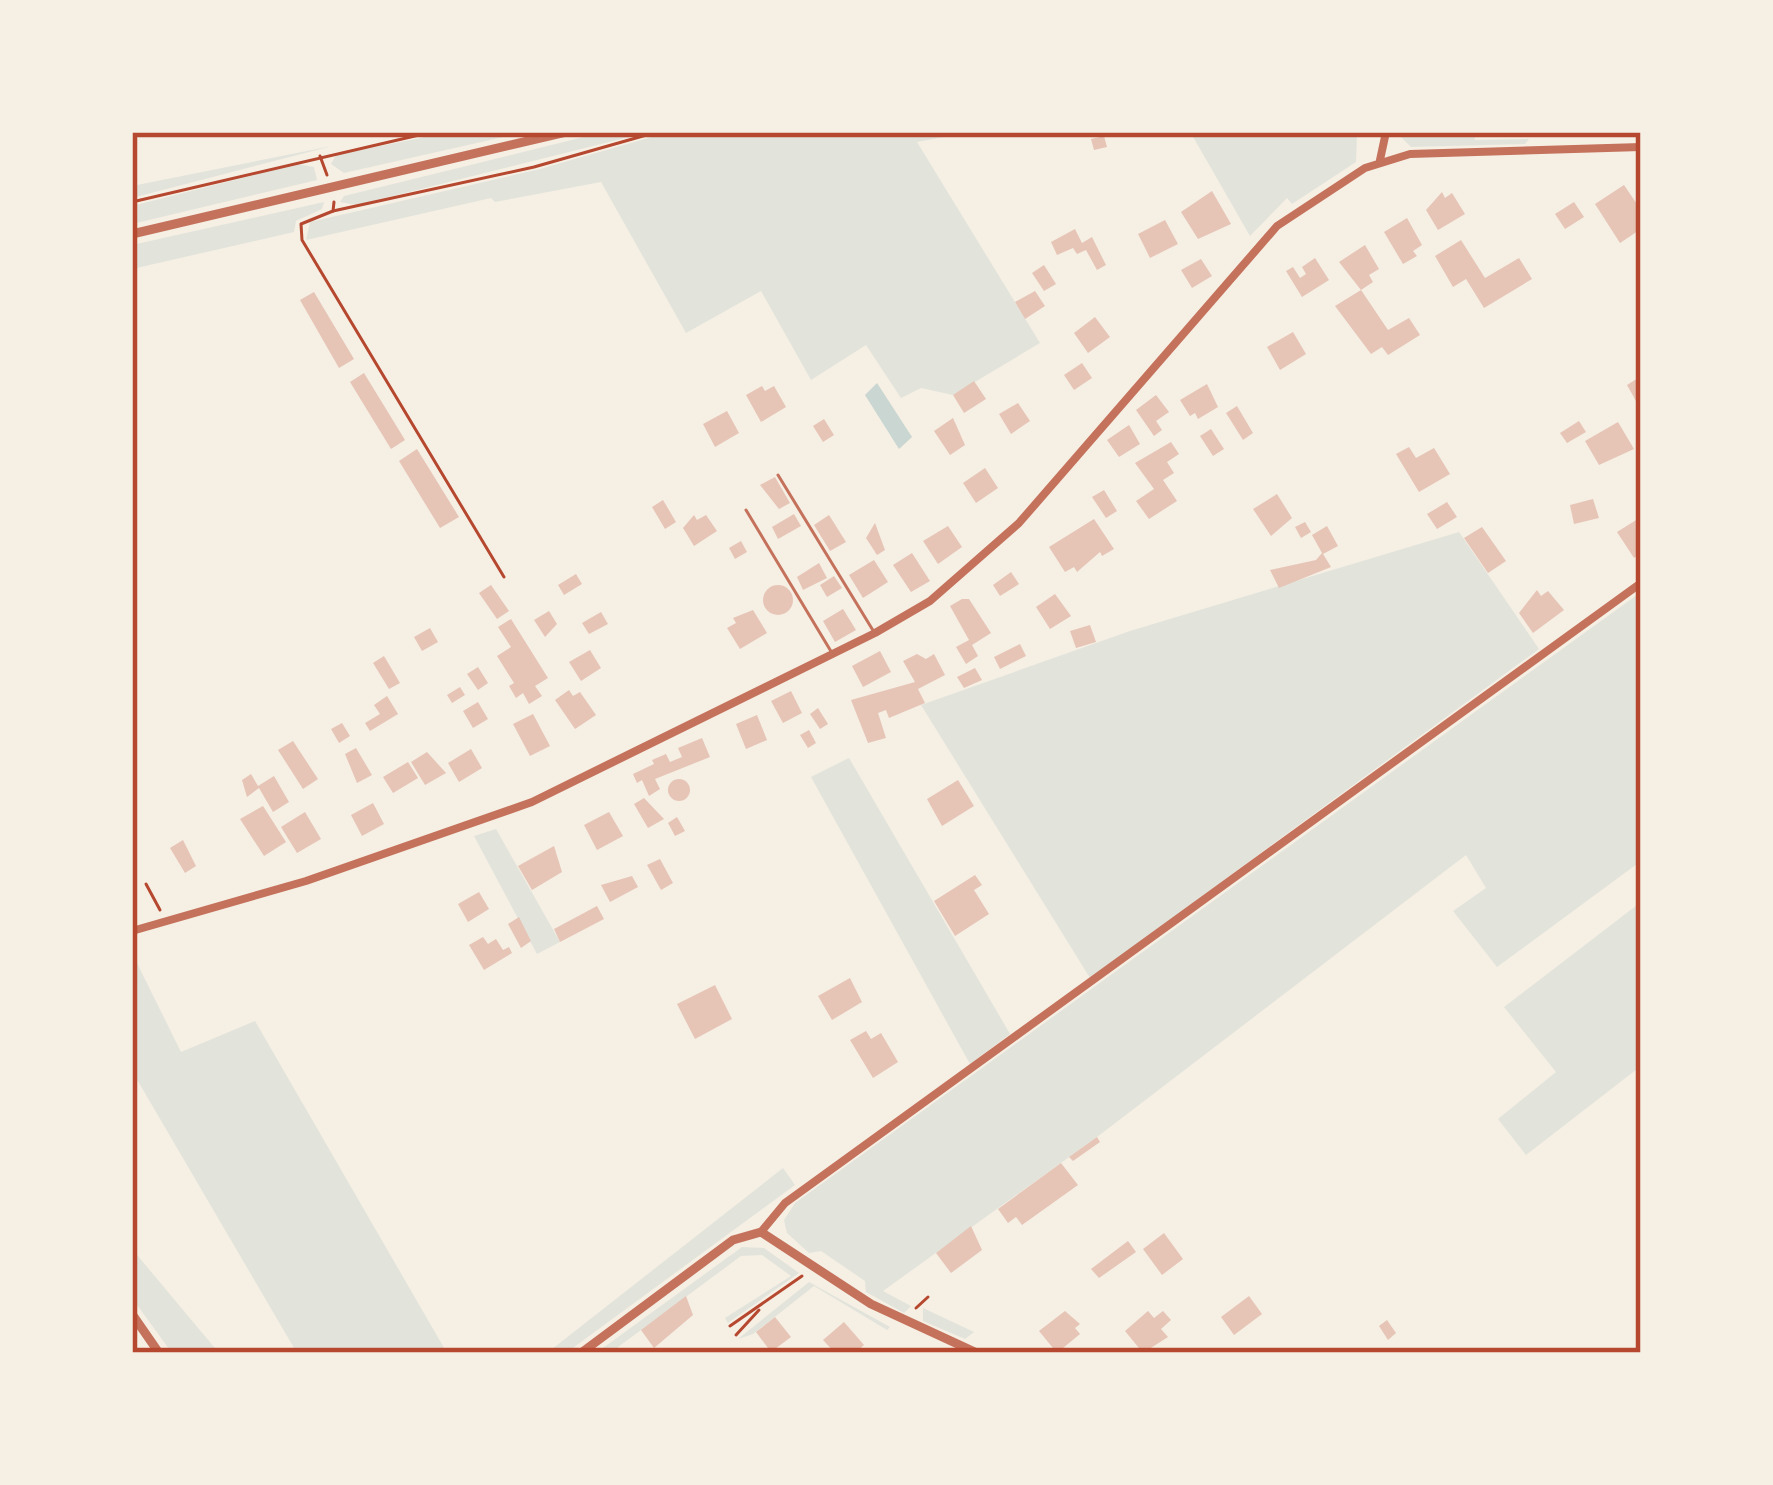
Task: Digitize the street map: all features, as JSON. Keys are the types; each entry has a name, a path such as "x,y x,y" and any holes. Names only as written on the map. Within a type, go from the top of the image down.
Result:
{"street":[{"path":"132,234 566,132"},
{"path":"1380,160 1386,132"},
{"path":"132,931 306,881 532,802 874,633 959,579 1007,535 1288,215 1380,160 1410,154 1641,147"},
{"path":"581,1353 733,1240 761,1232 785,1203 1641,584"},
{"path":"761,1232 908,1322 977,1353"},
{"path":"132,1314 159,1353"}],"lane":[{"path":"778,475 874,633"},
{"path":"746,510 833,654"}],"path":[{"path":"132,202 432,132"},
{"path":"504,577 302,240 301,224 333,211 552,162 657,132"},
{"path":"320,156 333,211"},
{"path":"146,884 166,922"},
{"path":"730,1326 814,1266"},
{"path":"908,1322 928,1297"},
{"path":"736,1335 761,1308"}],"shaded area":[{"path":"450,132 525,132 344,173 331,164 336,155"},
{"path":"604,132 649,132 357,205 340,202 344,196"},
{"path":"669,132 1160,132 949,136 917,142 1040,343 953,395 921,388 901,398 866,345 811,380 761,291 686,333 601,182 495,202 491,198 306,240 310,222 540,169"},
{"path":"1396,132 1474,132 1475,140 1529,139 1525,144 1411,147"},
{"path":"1192,135 1357,136 1356,162 1292,204 1287,198 1250,236"},
{"path":"332,146 132,198 132,186"},
{"path":"297,164 314,167 317,180 132,224 132,206"},
{"path":"324,202 322,209 296,221 294,232 132,269 132,245"},
{"path":"877,383 912,437 899,449 865,395"},
{"path":"1459,532 1539,649 1090,978 921,705 1130,631"},
{"path":"1641,592 1641,861 1497,967 1453,911 1486,888 1466,855 1097,1137 883,1291 911,1306 904,1313 866,1292 865,1281 821,1251 809,1253 787,1233 784,1220 795,1203"},
{"path":"849,758 1010,1034 970,1064 811,777"},
{"path":"496,829 560,942 537,954 474,836"},
{"path":"1641,902 1641,1066 1526,1155 1498,1119 1556,1072 1504,1007"},
{"path":"132,953 181,1052 255,1021 447,1353 297,1353 132,1071"},
{"path":"783,1168 795,1185 566,1353 547,1353"},
{"path":"742,1247 764,1248 799,1273 728,1323 725,1318 791,1276 762,1255 741,1256 610,1353 596,1353"},
{"path":"132,1249 219,1353 172,1353 132,1298"},
{"path":"809,1282 890,1327 887,1330 814,1286 753,1334 738,1339"},
{"path":"923,1308 974,1332 965,1339 923,1321"}],"building":[{"path":"1104,136 1107,147 1094,150 1091,139"},
{"path":"1624,185 1641,210 1641,229 1620,243 1595,204"},
{"path":"1212,191 1231,224 1198,239 1181,212"},
{"path":"1442,192 1445,198 1452,193 1465,214 1438,230 1426,210"},
{"path":"1574,202 1584,217 1565,229 1555,214"},
{"path":"1407,218 1422,245 1413,251 1417,256 1403,264 1384,232"},
{"path":"1165,220 1178,244 1150,258 1138,234"},
{"path":"1075,229 1082,243 1092,237 1106,265 1097,270 1086,250 1077,254 1073,248 1057,255 1051,242"},
{"path":"1461,240 1485,278 1519,258 1532,279 1484,308 1466,279 1453,287 1435,256"},
{"path":"1365,245 1379,269 1369,275 1373,282 1361,290 1339,262"},
{"path":"1315,258 1329,280 1302,297 1286,271 1293,267 1300,278 1306,274 1302,267"},
{"path":"1201,259 1212,276 1192,288 1181,270"},
{"path":"1044,265 1056,284 1044,291 1032,273"},
{"path":"1361,290 1388,330 1409,318 1420,335 1388,355 1382,347 1371,354 1335,306"},
{"path":"1035,291 1045,306 1025,319 1015,302"},
{"path":"314,292 354,359 339,368 300,300"},
{"path":"1095,317 1110,337 1088,353 1074,333"},
{"path":"1293,332 1306,354 1280,370 1267,347"},
{"path":"1082,363 1092,378 1074,390 1064,375"},
{"path":"364,373 405,440 391,449 350,382"},
{"path":"1638,378 1641,384 1641,410 1627,385"},
{"path":"974,381 986,399 964,413 953,395"},
{"path":"1207,384 1218,407 1198,419 1195,413 1190,416 1180,400"},
{"path":"762,386 765,391 774,386 786,407 761,422 746,395"},
{"path":"1156,395 1169,412 1156,421 1162,430 1154,436 1136,410"},
{"path":"1018,403 1030,421 1011,434 999,414"},
{"path":"1237,406 1253,433 1243,440 1226,413"},
{"path":"727,411 739,433 715,447 703,424"},
{"path":"953,418 965,445 950,455 934,431"},
{"path":"824,419 834,435 823,442 813,426"},
{"path":"1579,421 1586,432 1567,443 1560,433"},
{"path":"1618,422 1634,449 1599,465 1585,441"},
{"path":"1129,425 1140,444 1119,457 1107,440"},
{"path":"1211,429 1224,449 1213,456 1200,436"},
{"path":"1171,442 1179,454 1167,462 1174,473 1163,480 1177,501 1149,519 1136,501 1154,489 1135,463"},
{"path":"1409,447 1416,458 1434,448 1450,474 1419,492 1396,454"},
{"path":"417,449 459,517 440,528 399,461"},
{"path":"985,468 998,488 976,503 963,483"},
{"path":"775,477 790,503 779,509 760,485"},
{"path":"1104,490 1117,511 1106,518 1092,497"},
{"path":"1277,494 1292,518 1271,536 1253,509"},
{"path":"1593,499 1599,518 1574,524 1570,505"},
{"path":"663,500 676,522 665,529 652,507"},
{"path":"1447,502 1457,517 1437,529 1427,514"},
{"path":"794,514 801,526 778,539 772,527"},
{"path":"694,515 697,520 706,515 717,531 694,546 683,528"},
{"path":"829,515 846,542 830,551 814,525"},
{"path":"1641,517 1641,553 1634,558 1617,532"},
{"path":"1094,519 1114,549 1102,556 1100,552 1077,572 1074,567 1065,572 1049,547"},
{"path":"1305,522 1311,532 1301,538 1295,527"},
{"path":"875,523 885,550 877,555 866,538"},
{"path":"948,526 962,547 938,564 923,541"},
{"path":"1327,526 1338,546 1323,554 1331,567 1279,588 1270,570 1316,560 1322,553 1312,535"},
{"path":"1482,527 1506,561 1488,573 1464,538"},
{"path":"741,541 747,552 735,559 729,548"},
{"path":"912,553 930,581 911,592 893,565"},
{"path":"874,560 888,582 863,598 849,575"},
{"path":"819,563 827,578 803,590 797,577"},
{"path":"1011,572 1019,584 1000,596 993,585"},
{"path":"576,574 582,584 564,595 558,585"},
{"path":"834,576 842,588 827,597 820,585"},
{"path":"491,585 509,611 497,619 479,593"},
{"path":"778,585 793,600 778,615 763,600"},
{"path":"1537,590 1541,596 1548,591 1564,610 1533,633 1519,613"},
{"path":"1055,594 1071,616 1050,629 1036,607"},
{"path":"969,599 991,633 972,645 978,656 966,664 956,647 969,640 950,606"},
{"path":"843,609 856,630 835,642 823,621"},
{"path":"753,610 767,633 740,649 727,628 736,623 733,618"},
{"path":"549,611 557,624 545,637 534,620"},
{"path":"601,612 608,624 589,634 582,623"},
{"path":"511,619 548,678 535,686 542,696 529,704 523,693 516,698 509,686 514,683 497,656 511,647 498,627"},
{"path":"1090,625 1096,642 1076,648 1070,631"},
{"path":"430,628 438,642 422,651 414,637"},
{"path":"1020,644 1026,656 1000,669 994,657"},
{"path":"590,650 601,668 581,681 569,662"},
{"path":"880,651 891,672 863,687 852,666"},
{"path":"917,654 926,659 934,654 945,675 918,689 925,703 889,718 886,710 878,713 886,738 868,743 851,700 915,682 903,661"},
{"path":"384,656 400,683 389,689 373,663"},
{"path":"478,667 488,683 478,690 467,674"},
{"path":"975,668 982,680 964,688 957,677"},
{"path":"460,687 465,695 452,703 447,695"},
{"path":"569,690 573,696 580,692 596,715 575,729 555,700"},
{"path":"791,691 802,713 783,723 771,701"},
{"path":"387,696 398,714 370,731 365,723 380,714 374,705"},
{"path":"478,702 488,719 473,728 463,711"},
{"path":"818,708 828,724 820,729 810,714"},
{"path":"533,714 550,746 530,756 513,724"},
{"path":"757,715 767,740 746,749 736,724"},
{"path":"342,723 350,736 339,743 331,729"},
{"path":"809,730 816,743 808,748 800,735"},
{"path":"702,738 710,757 655,779 660,789 649,796 642,780 637,783 633,774 654,764 652,760 666,754 670,762 682,757 678,748"},
{"path":"293,741 318,779 303,789 278,750"},
{"path":"356,748 372,775 357,783 345,754"},
{"path":"471,749 482,768 459,782 448,763"},
{"path":"427,752 446,773 425,785 411,762"},
{"path":"408,762 418,778 393,793 383,777"},
{"path":"251,774 258,786 274,776 289,802 273,812 259,788 247,797 242,780"},
{"path":"679,779 690,790 679,801 668,790"},
{"path":"958,780 974,806 942,826 927,799"},
{"path":"644,798 664,819 648,828 634,804"},
{"path":"373,803 384,824 362,836 351,815"},
{"path":"263,806 286,842 264,856 240,819"},
{"path":"305,812 321,839 297,853 281,827"},
{"path":"609,812 623,836 597,850 584,825"},
{"path":"677,817 685,831 675,836 668,823"},
{"path":"183,840 196,866 185,873 170,848"},
{"path":"554,846 562,872 532,890 518,866"},
{"path":"660,859 673,883 661,890 647,865"},
{"path":"975,875 982,885 974,890 989,914 955,936 934,901"},
{"path":"632,876 638,887 610,902 601,885"},
{"path":"479,892 489,909 468,922 458,904"},
{"path":"597,906 604,919 560,942 554,929"},
{"path":"519,917 531,941 521,948 508,924"},
{"path":"483,937 488,944 496,939 503,950 509,947 512,953 484,970 469,945"},
{"path":"850,978 862,1002 832,1020 818,996"},
{"path":"715,985 732,1019 695,1039 677,1004"},
{"path":"866,1031 871,1039 881,1033 898,1062 873,1078 850,1040"},
{"path":"1097,1137 1100,1142 1073,1161 1069,1157"},
{"path":"1061,1163 1078,1185 1022,1225 1016,1217 1008,1223 998,1209"},
{"path":"971,1226 982,1250 951,1273 936,1253"},
{"path":"1164,1233 1183,1259 1162,1275 1143,1249"},
{"path":"1128,1241 1136,1252 1099,1278 1091,1269"},
{"path":"686,1296 693,1315 654,1348 641,1330"},
{"path":"1249,1296 1262,1314 1234,1335 1221,1317"},
{"path":"1065,1311 1080,1324 1075,1328 1080,1334 1057,1353 1039,1331"},
{"path":"1148,1311 1154,1318 1163,1311 1171,1320 1161,1329 1168,1337 1143,1353 1125,1331"},
{"path":"775,1317 791,1337 771,1352 756,1332"},
{"path":"1387,1320 1396,1333 1388,1340 1379,1326"},
{"path":"844,1322 864,1345 855,1353 835,1353 823,1340"}]}
